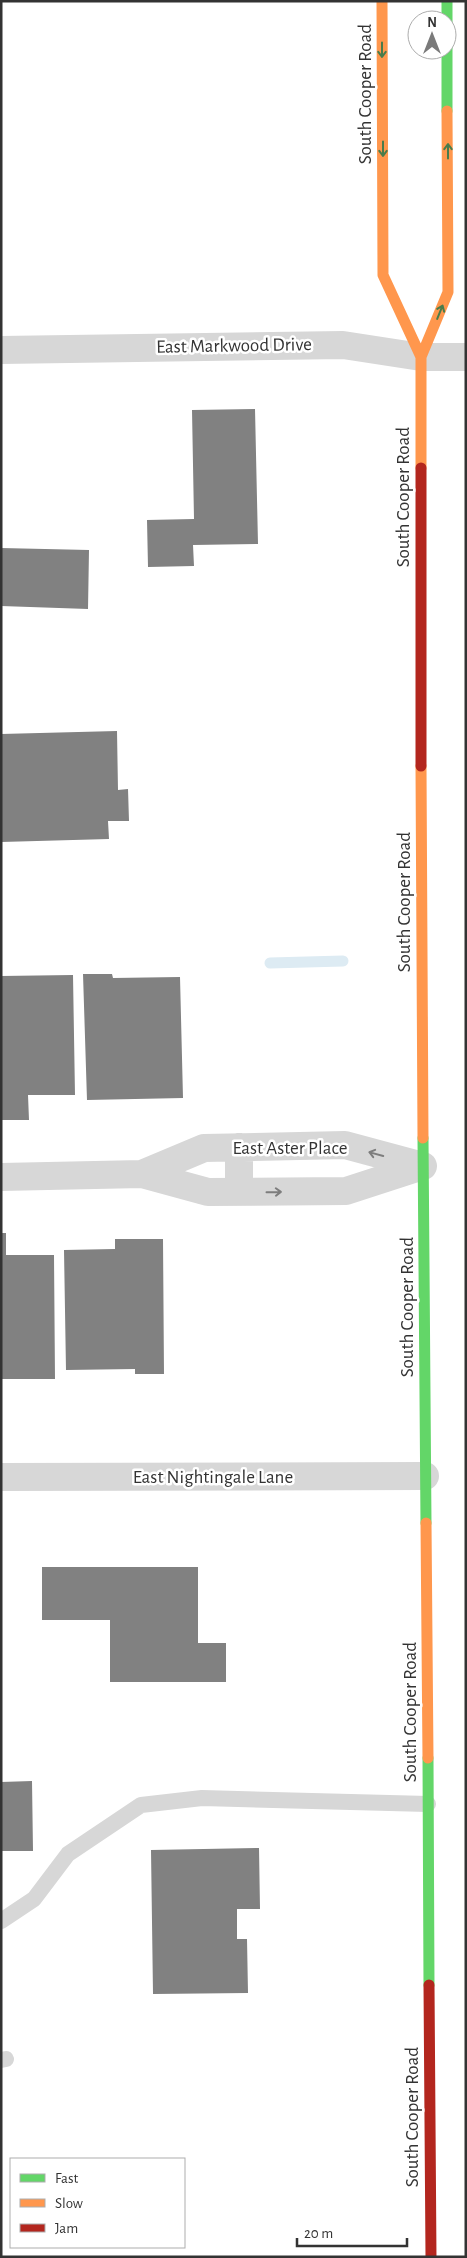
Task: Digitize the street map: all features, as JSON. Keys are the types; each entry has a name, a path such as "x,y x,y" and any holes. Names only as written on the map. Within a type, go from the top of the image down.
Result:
{"main road":[{"name":"South Cooper Road","path":"382,1 383,274 421,357"},
{"name":"South Cooper Road","path":"431,2257 420,635 421,357 448,292 447,1"}],"street":[{"name":"East Markwood Drive","path":"1,350 343,344 421,357 466,357"},
{"name":"East Aster Place","path":"142,1174 204,1148 239,1147 345,1145 423,1166"},
{"path":"239,1147 239,1192"},
{"name":"East Aster Place","path":"1,1177 142,1174 208,1192 346,1191 423,1166"},
{"name":"East Nightingale Lane","path":"1,1477 425,1476"}],"lane":[{"path":"1,1921 34,1900 68,1854 141,1804 202,1798 428,1804"}],"building":[{"path":"255,409 258,544 193,545 194,566 148,567 147,520 194,519 192,410"},
{"path":"1,548 89,550 88,609 1,606"},
{"path":"117,731 118,790 128,789 129,821 108,821 109,839 1,842 1,734"},
{"path":"83,974 112,974 113,978 180,977 183,1098 87,1100"},
{"path":"73,975 75,1095 28,1095 29,1120 1,1120 1,976"},
{"path":"1,1233 6,1233 6,1255 54,1255 55,1379 1,1379"},
{"path":"115,1239 163,1239 164,1374 135,1374 135,1369 66,1370 64,1250 115,1249"},
{"path":"42,1567 198,1567 198,1643 226,1643 226,1682 110,1682 110,1620 42,1620"},
{"path":"32,1781 33,1851 1,1851 1,1782"},
{"path":"259,1848 260,1909 237,1909 237,1939 247,1939 248,1993 153,1994 151,1850"}],"waterway":[{"path":"270,963 343,961"}],"traffic: fast":[{"path":"447,1 447,111"},
{"path":"423,1138 426,1523"},
{"path":"428,1758 429,1985"}],"traffic: slow":[{"path":"382,1 383,275 421,357"},
{"path":"421,468 421,357 448,292 447,111"},
{"path":"421,766 423,1138"},
{"path":"426,1523 428,1758"}],"traffic: jam":[{"path":"421,468 421,766"},
{"path":"429,1985 431,2257"}]}
